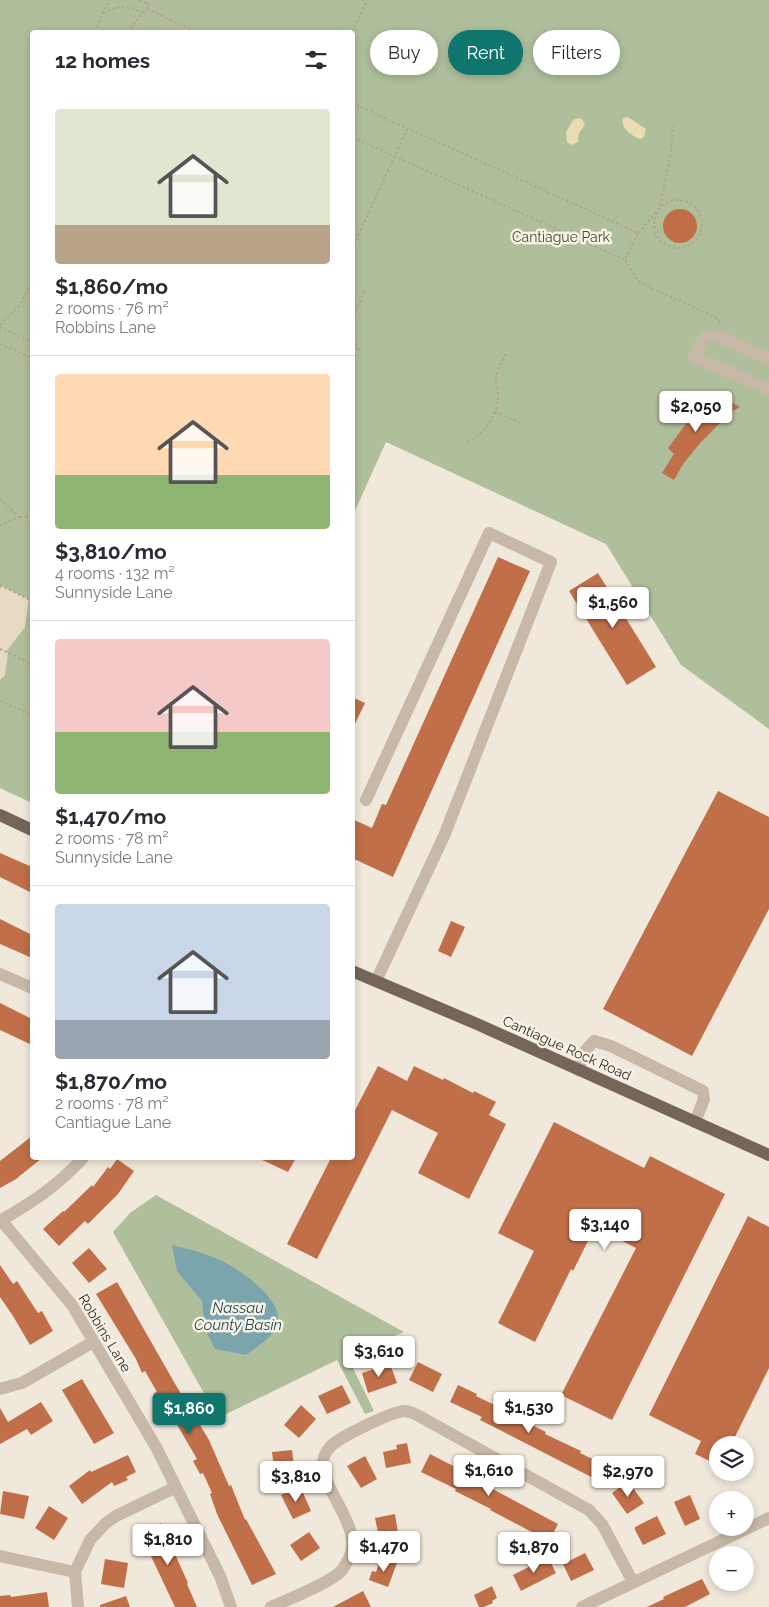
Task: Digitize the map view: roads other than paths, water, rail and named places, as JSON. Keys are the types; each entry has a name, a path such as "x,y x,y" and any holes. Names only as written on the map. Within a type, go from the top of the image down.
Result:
{"main road":[{"path":"0,815 30,829"},
{"name":"Cantiague Rock Road","path":"355,972 478,1024 769,1155"}],"street":[{"path":"769,359 713,334 703,339 694,357 769,389"},
{"path":"366,800 489,533 551,562 444,836 376,981"},
{"path":"0,974 30,987"},
{"path":"578,1070 586,1050 594,1041 611,1046 703,1091 704,1099 695,1122"},
{"path":"1,1220 37,1200 81,1160"},
{"name":"Robbins Lane","path":"1,1220 72,1305 156,1447 220,1576 231,1607"},
{"path":"0,1389 22,1383 93,1342"},
{"path":"272,1607 324,1583 342,1571 351,1554 352,1540 344,1514 325,1475 324,1457 330,1446 340,1439 388,1416 403,1411 428,1421 589,1510 602,1524 633,1582"},
{"path":"78,1607 75,1572 90,1540 106,1523 116,1516 176,1487"},
{"path":"587,1606 633,1582 769,1518"},
{"path":"0,1556 75,1572"}],"water":[{"name":"Nassau County Basin","path":"172,1245 205,1254 224,1262 240,1271 257,1285 272,1301 276,1310 277,1324 271,1335 246,1355 215,1349 205,1329 202,1301 177,1271"}],"park label":[{"name":"Cantiague Park","path":"561,237"}]}
